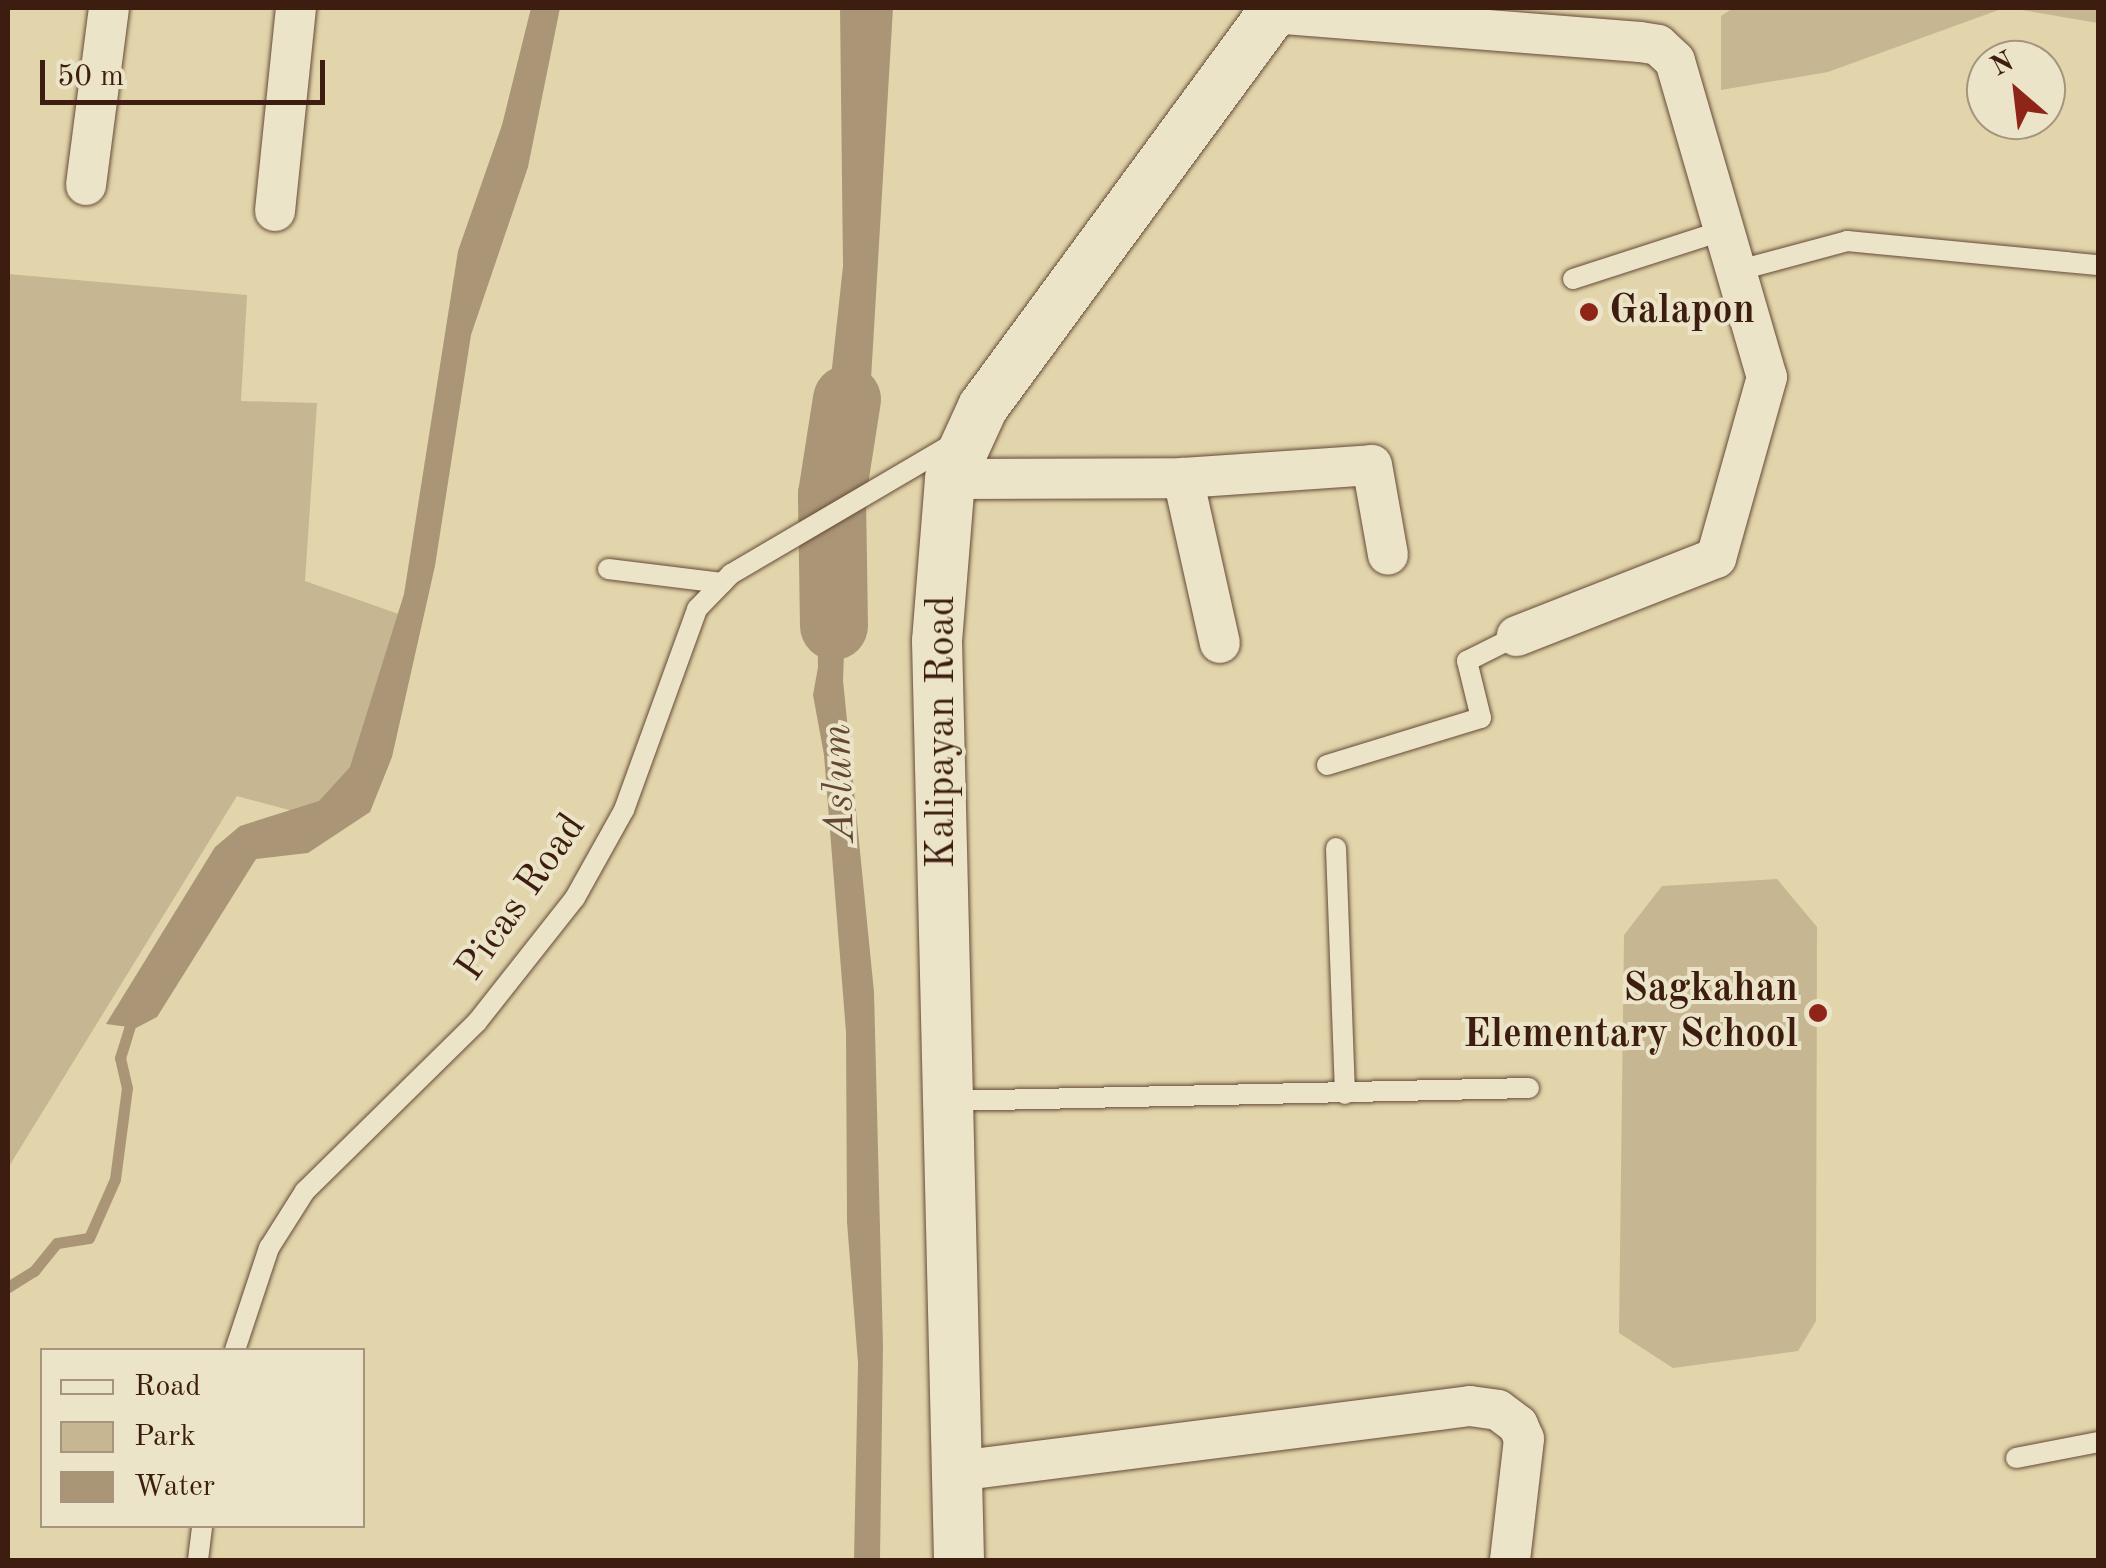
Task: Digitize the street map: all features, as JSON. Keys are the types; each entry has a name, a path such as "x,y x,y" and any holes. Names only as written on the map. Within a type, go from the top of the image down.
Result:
{"street":[{"path":"86,185 109,8"},
{"path":"276,211 296,8"},
{"path":"957,457 1274,10 1658,44 1675,61 1768,377 1716,558 1517,636"},
{"path":"957,457 1183,478 1372,465 1388,555"},
{"name":"Kalipayan Road","path":"957,457 937,642 959,1560"},
{"path":"1183,478 1220,643"},
{"path":"957,1471 1470,1406 1498,1410 1518,1425 1524,1439 1510,1560"}],"lane":[{"path":"1573,279 1725,230"},
{"path":"1736,270 1847,241 2098,265"},
{"name":"Picas Road","path":"236,1348 269,1248 305,1191 477,1022 575,898 624,810 696,609 722,582 800,534 870,495 957,457"},
{"path":"608,570 722,582"},
{"path":"1327,765 1482,718 1467,662 1517,636"},
{"path":"1336,848 1345,1094"},
{"path":"948,1102 1529,1088"},
{"path":"2016,1458 2098,1442"},
{"path":"198,1560 202,1528"}],"green space":[{"path":"1733,8 2004,8 1828,72 1721,90 1721,16"},
{"path":"2010,8 2098,8 2098,23"},
{"path":"8,274 247,295 241,401 317,403 305,581 410,618 337,823 237,796 8,1168"},
{"path":"1777,879 1817,927 1816,1321 1798,1351 1673,1368 1619,1333 1624,935 1662,886"}],"water":[{"path":"531,8 560,8 528,167 471,335 435,566 392,757 370,812 308,853 256,859 157,1017 136,1028 106,1024 215,847 240,826 319,801 350,767 404,594 458,251 502,125"},
{"path":"840,8 893,8 868,430 852,483 818,497 843,266"},
{"path":"849,525 843,680 874,992 883,1346 880,1560 854,1560 858,1363 847,1222 846,1032 824,755 813,695 818,667 816,540"}],"waterway":[{"name":"Aslum","path":"834,626 832,495 847,399"},
{"path":"8,1287 34,1271 57,1243 89,1238 115,1179 127,1088 120,1058 133,1016"}],"place":[{"name":"Galapon","path":"1589,312"},
{"name":"Sagkahan Elementary School","path":"1818,1013"}]}
